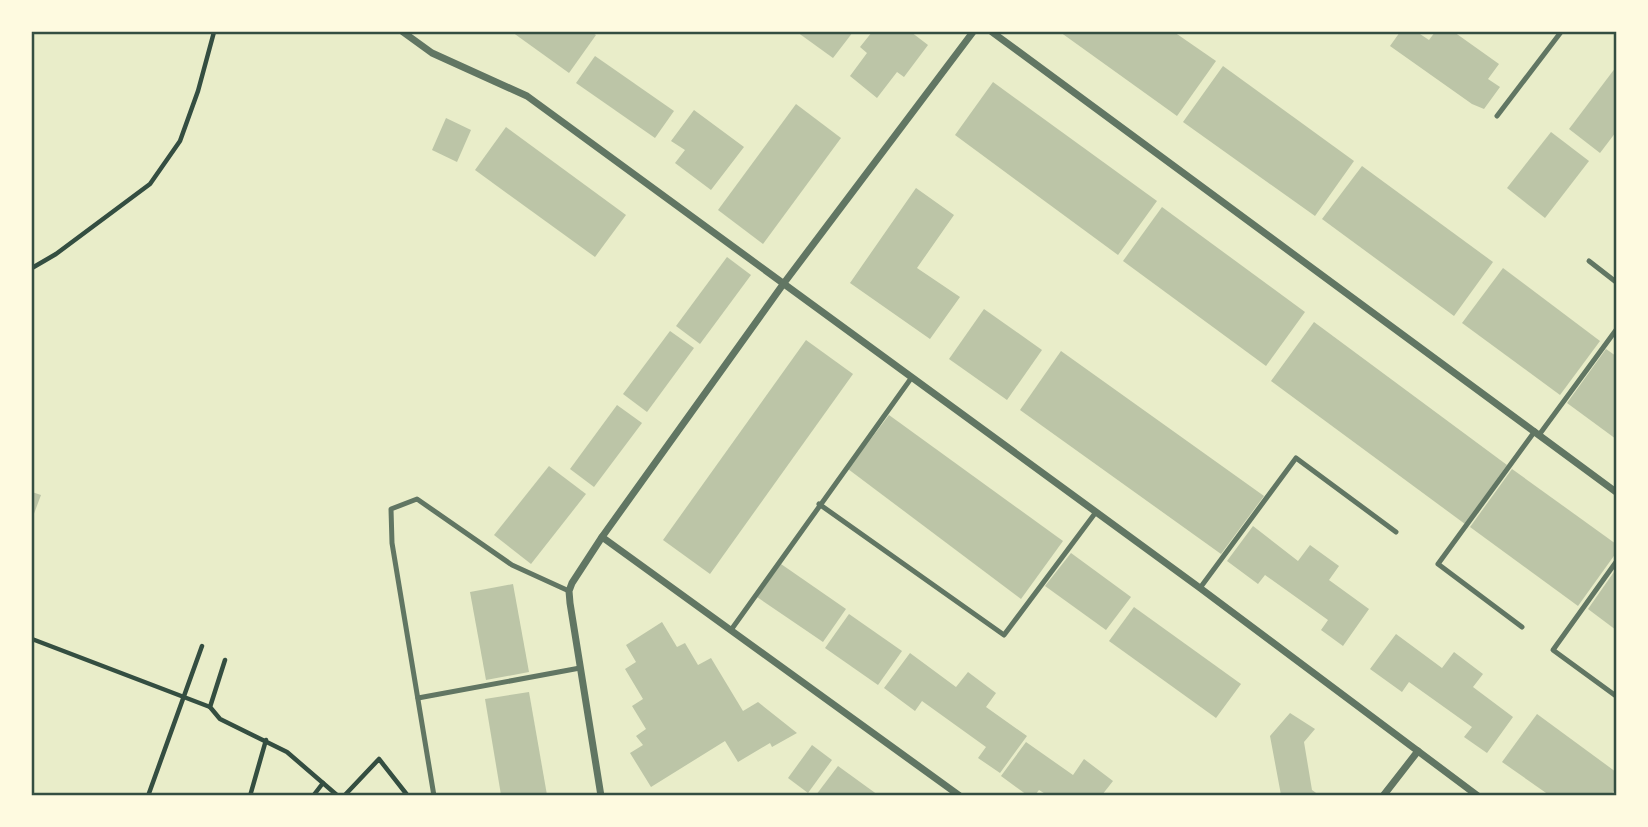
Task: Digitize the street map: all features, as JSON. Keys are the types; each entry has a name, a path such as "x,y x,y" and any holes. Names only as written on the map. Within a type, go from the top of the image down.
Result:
{"street":[{"path":"403,32 432,54 527,96 1200,588 1478,796"},
{"path":"601,796 569,592 576,575 785,283 973,32"},
{"path":"992,32 1616,492"},
{"path":"602,537 960,796"},
{"path":"1383,796 1418,751"}],"lane":[{"path":"1497,116 1561,32"},
{"path":"1589,261 1616,282"},
{"path":"1522,627 1438,564 1616,330"},
{"path":"731,630 912,377"},
{"path":"1200,588 1296,458 1396,532"},
{"path":"434,796 392,543 391,509 417,499 512,565 569,592"},
{"path":"819,504 1004,635 1096,512"},
{"path":"1616,562 1553,650 1616,696"},
{"path":"418,698 580,668"}],"path":[{"path":"32,268 56,254 150,184 180,141 198,91 214,32"},
{"path":"32,639 210,707 220,719 287,752 338,796"},
{"path":"148,796 202,646"},
{"path":"210,707 225,660"},
{"path":"250,796 266,740"},
{"path":"344,796 379,759 408,796"},
{"path":"313,796 323,783"}],"building":[{"path":"512,32 591,32 596,35 569,73"},
{"path":"797,32 853,32 833,58"},
{"path":"872,32 911,32 928,45 904,77 897,72 877,98 850,76 867,53 860,47"},
{"path":"1060,32 1174,32 1216,61 1177,116"},
{"path":"1400,32 1417,32 1429,40 1435,32 1454,32 1499,64 1488,79 1500,87 1484,109 1472,104 1390,46"},
{"path":"595,56 674,111 655,138 576,83"},
{"path":"1223,66 1354,161 1315,216 1183,122"},
{"path":"1616,67 1616,132 1600,153 1569,129"},
{"path":"993,82 1157,201 1118,255 955,135"},
{"path":"796,104 841,138 763,244 718,210"},
{"path":"694,110 744,147 711,190 675,163 685,150 671,141"},
{"path":"446,118 471,130 457,162 432,150"},
{"path":"506,127 626,215 595,257 475,170"},
{"path":"1551,132 1589,161 1545,218 1507,188"},
{"path":"1362,166 1493,262 1454,316 1322,219"},
{"path":"916,188 954,215 917,268 960,297 930,339 850,283"},
{"path":"1162,207 1305,312 1266,366 1123,261"},
{"path":"727,257 751,275 700,344 676,326"},
{"path":"1503,268 1600,341 1560,395 1462,323"},
{"path":"984,309 1042,350 1007,400 949,359"},
{"path":"1314,322 1507,465 1465,524 1271,381"},
{"path":"670,331 694,348 647,412 623,394"},
{"path":"806,340 853,374 710,574 663,540"},
{"path":"1606,349 1616,356 1616,439 1567,403"},
{"path":"1061,351 1264,496 1221,554 1020,410"},
{"path":"617,405 642,423 594,487 570,469"},
{"path":"889,415 1063,541 1021,599 848,469"},
{"path":"549,466 586,494 531,564 494,535"},
{"path":"1512,469 1616,544 1616,553 1578,606 1470,527"},
{"path":"32,492 41,495 32,519"},
{"path":"1253,526 1298,561 1310,545 1339,566 1329,580 1369,609 1343,646 1321,630 1328,620 1265,575 1258,584 1227,561"},
{"path":"1071,553 1131,597 1106,630 1045,586"},
{"path":"781,564 846,609 823,642 757,597"},
{"path":"1616,569 1616,630 1588,609"},
{"path":"513,584 529,672 486,680 470,592"},
{"path":"1134,607 1241,684 1216,718 1109,641"},
{"path":"849,614 902,651 878,685 825,648"},
{"path":"662,622 677,647 685,643 698,665 711,658 743,711 758,702 797,733 772,747 770,743 738,762 725,741 651,787 630,753 643,745 636,736 646,729 632,706 643,699 625,669 636,662 626,645"},
{"path":"1396,634 1442,668 1454,652 1483,674 1473,687 1513,717 1487,753 1464,737 1472,727 1409,682 1402,692 1370,669"},
{"path":"910,653 956,687 968,672 996,693 986,707 1027,736 1000,773 978,758 986,747 922,701 915,711 884,688"},
{"path":"529,692 547,795 501,795 485,699"},
{"path":"1290,713 1315,729 1304,742 1312,790 1319,795 1281,795 1270,736"},
{"path":"1537,714 1616,772 1616,788 1611,795 1549,795 1502,762"},
{"path":"1026,742 1073,775 1084,759 1113,781 1102,795 1047,795 1039,790 1035,795 1027,795 1001,776"},
{"path":"812,745 832,760 808,793 788,778"},
{"path":"838,766 878,795 816,795"}]}
